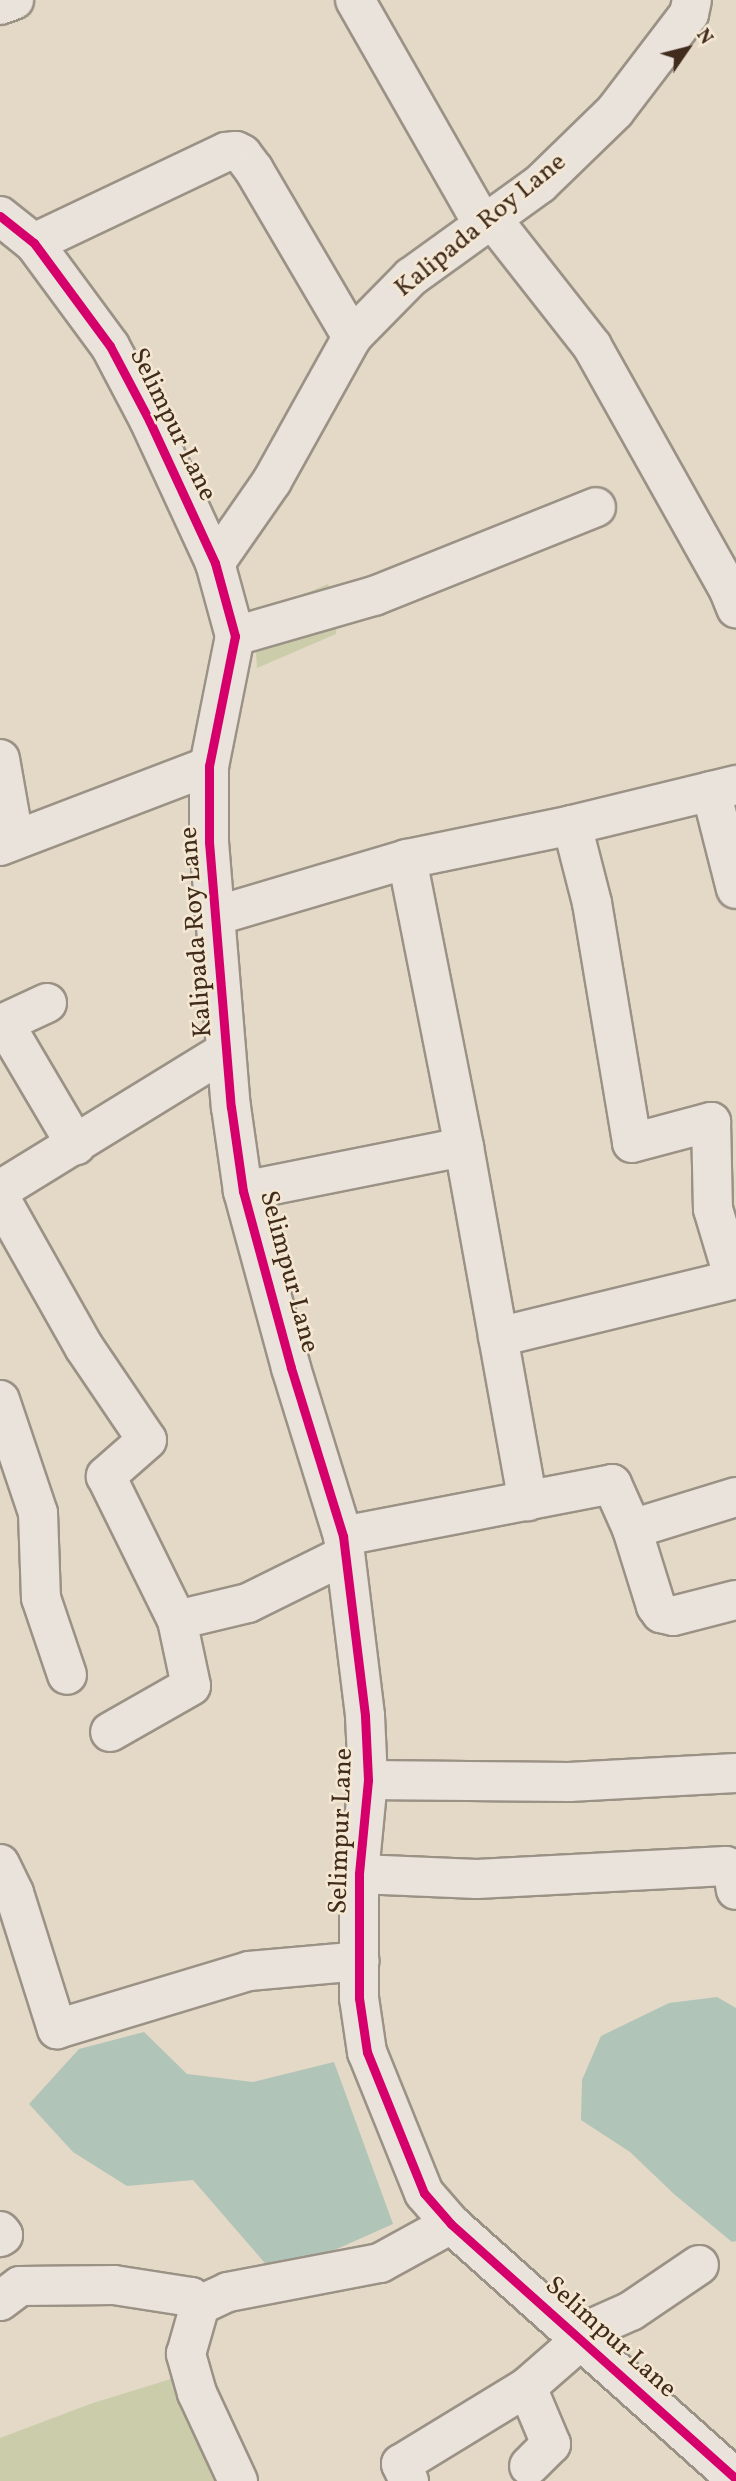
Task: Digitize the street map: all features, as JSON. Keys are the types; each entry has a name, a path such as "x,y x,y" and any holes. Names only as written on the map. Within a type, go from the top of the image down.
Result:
{"street":[{"path":"0,5 14,0"},
{"path":"355,0 488,223 592,346 734,598"},
{"name":"Kalipada Roy Lane","path":"0,1190 226,1051 209,842 209,766 235,636 215,563 265,492 352,337 411,277 540,184 615,111 689,14 692,0"},
{"path":"34,243 226,152 236,151 242,153 254,170 352,337"},
{"name":"Selimpur Lane","path":"0,216 34,243 110,346 149,420 215,563"},
{"path":"235,636 374,596 596,507"},
{"path":"0,759 7,842 209,766"},
{"path":"215,916 407,859 572,825 724,788 736,889"},
{"path":"498,1336 735,1279 713,1209 724,1162 711,1122 632,1143 592,903 572,825"},
{"path":"407,859 464,1147 528,1501"},
{"path":"47,1003 4,1023 76,1144"},
{"name":"Selimpur Lane","path":"226,1051 243,1191 343,1546 365,1716 368,1780 359,1874 359,1998 367,2052 424,2193 451,2224 736,2479"},
{"path":"243,1191 464,1147"},
{"path":"0,1198 84,1347 147,1440 106,1476 177,1620 191,1686 110,1732"},
{"path":"0,1400 38,1513 41,1598 67,1675"},
{"path":"177,1620 248,1603 343,1546 528,1501 612,1484 632,1529 656,1606 661,1612 673,1616 736,1600"},
{"path":"632,1529 736,1497"},
{"path":"368,1780 569,1782 736,1773"},
{"path":"359,1874 477,1879 726,1866 733,1872 736,1890"},
{"path":"5,1885 57,2029 249,1971 360,1961"},
{"path":"238,2481 197,2393 186,2354 200,2305 228,2292 380,2263 451,2224"},
{"path":"409,2481 401,2464 527,2387 580,2337 631,2311 699,2265"},
{"path":"0,2301 20,2286 114,2285 191,2297 200,2305"},
{"path":"527,2387 551,2444 529,2466"}],"green space":[{"path":"328,584 337,609 336,634 257,668 254,622 292,599"},
{"path":"174,2378 232,2481 0,2481 0,2438 93,2403"}],"shaded area":[{"path":"717,1997 736,2008 736,2241 732,2242 674,2194 630,2152 581,2120 582,2080 601,2036 669,2003"},
{"path":"144,2032 187,2074 253,2082 334,2062 393,2224 321,2256 270,2269 193,2180 127,2186 73,2152 29,2104 79,2049"}],"cycle path":[{"path":"0,216 34,243 110,346 149,420 215,563 235,636 209,766 209,842 231,1107 243,1191 291,1368 343,1536 365,1716 368,1780 359,1874 359,1998 367,2052 424,2193 451,2224 736,2479"}]}
